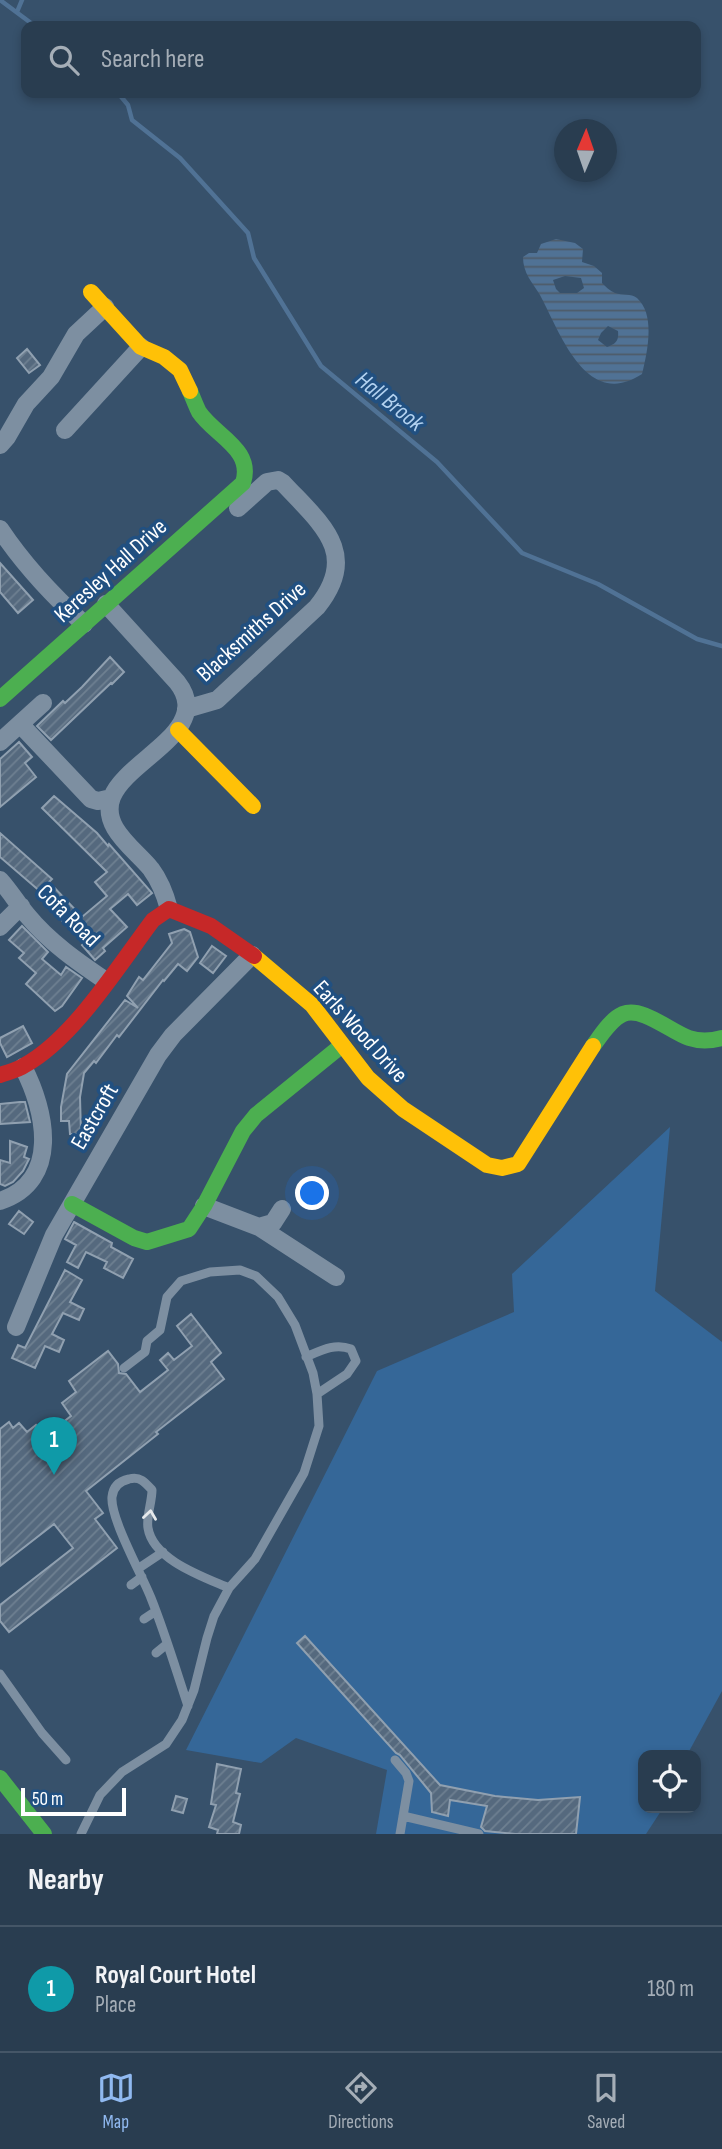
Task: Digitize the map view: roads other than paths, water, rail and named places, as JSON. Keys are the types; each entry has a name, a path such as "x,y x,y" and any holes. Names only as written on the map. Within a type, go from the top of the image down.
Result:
{"street":[{"path":"65,430 141,347 91,292"},
{"path":"0,445 26,404 51,377 76,334 105,307"},
{"name":"Keresley Hall Drive","path":"0,699 243,483 247,473 242,455 200,413 180,370 164,357 141,347"},
{"name":"Blacksmiths Drive","path":"186,709 217,700 317,607 329,592 335,574 338,558 334,543 324,527 278,480 267,482 238,508"},
{"path":"0,529 12,548 51,594 84,624"},
{"path":"0,1075 23,1067 44,1053 72,1026 153,920 169,909 164,893 151,870 114,827 111,798 120,784 178,730 185,718 187,701 185,692 107,604"},
{"path":"0,742 43,703"},
{"path":"20,724 91,799 98,801 111,798"},
{"path":"178,730 253,807"},
{"name":"Cofa Road","path":"0,880 69,956 106,981"},
{"path":"0,927 21,906"},
{"name":"Earls Wood Drive","path":"169,909 196,916 223,930 297,991 375,1085 402,1109 486,1165 502,1168 518,1164 600,1035 620,1015 639,1013 692,1040 722,1038"},
{"name":"Eastcroft","path":"16,1327 54,1235 158,1055 173,1035 252,955"},
{"path":"72,1204 134,1238 147,1242 189,1229 249,1123 341,1046"},
{"path":"0,1201 13,1197 28,1185 41,1162 42,1116 36,1094 23,1067"},
{"path":"204,1206 260,1227 337,1277"},
{"path":"260,1227 273,1223 282,1209"},
{"path":"0,1778 44,1834"}],"lane":[{"path":"81,1834 100,1795 122,1772 166,1744 188,1706 206,1638 229,1588 256,1559 304,1473 318,1426 313,1373 295,1325 278,1297 256,1276 240,1270 209,1272 181,1281 167,1297 160,1330 147,1341 145,1352 124,1368"},
{"path":"306,1357 328,1347 341,1345 351,1349 356,1361 347,1374 317,1394"},
{"path":"188,1706 156,1611 115,1514 112,1498 115,1487 134,1478 144,1481 152,1490 148,1528 163,1552 181,1567 229,1588"},
{"path":"131,1585 163,1552"},
{"path":"144,1619 156,1611"},
{"path":"156,1653 167,1644"},
{"path":"0,1674 42,1733 66,1760"},
{"path":"395,1760 409,1781 400,1834"},
{"path":"403,1816 479,1834"}],"waterway":[{"name":"Hall Brook","path":"0,0 28,21"},
{"name":"Hall Brook","path":"17,12 22,0"},
{"name":"Hall Brook","path":"122,98 128,105 132,120 180,158 248,233 254,258 321,366 437,462 522,553 598,584 697,639 722,646"}],"place":[{"name":"Royal Court Hotel","path":"54,1475"}]}
